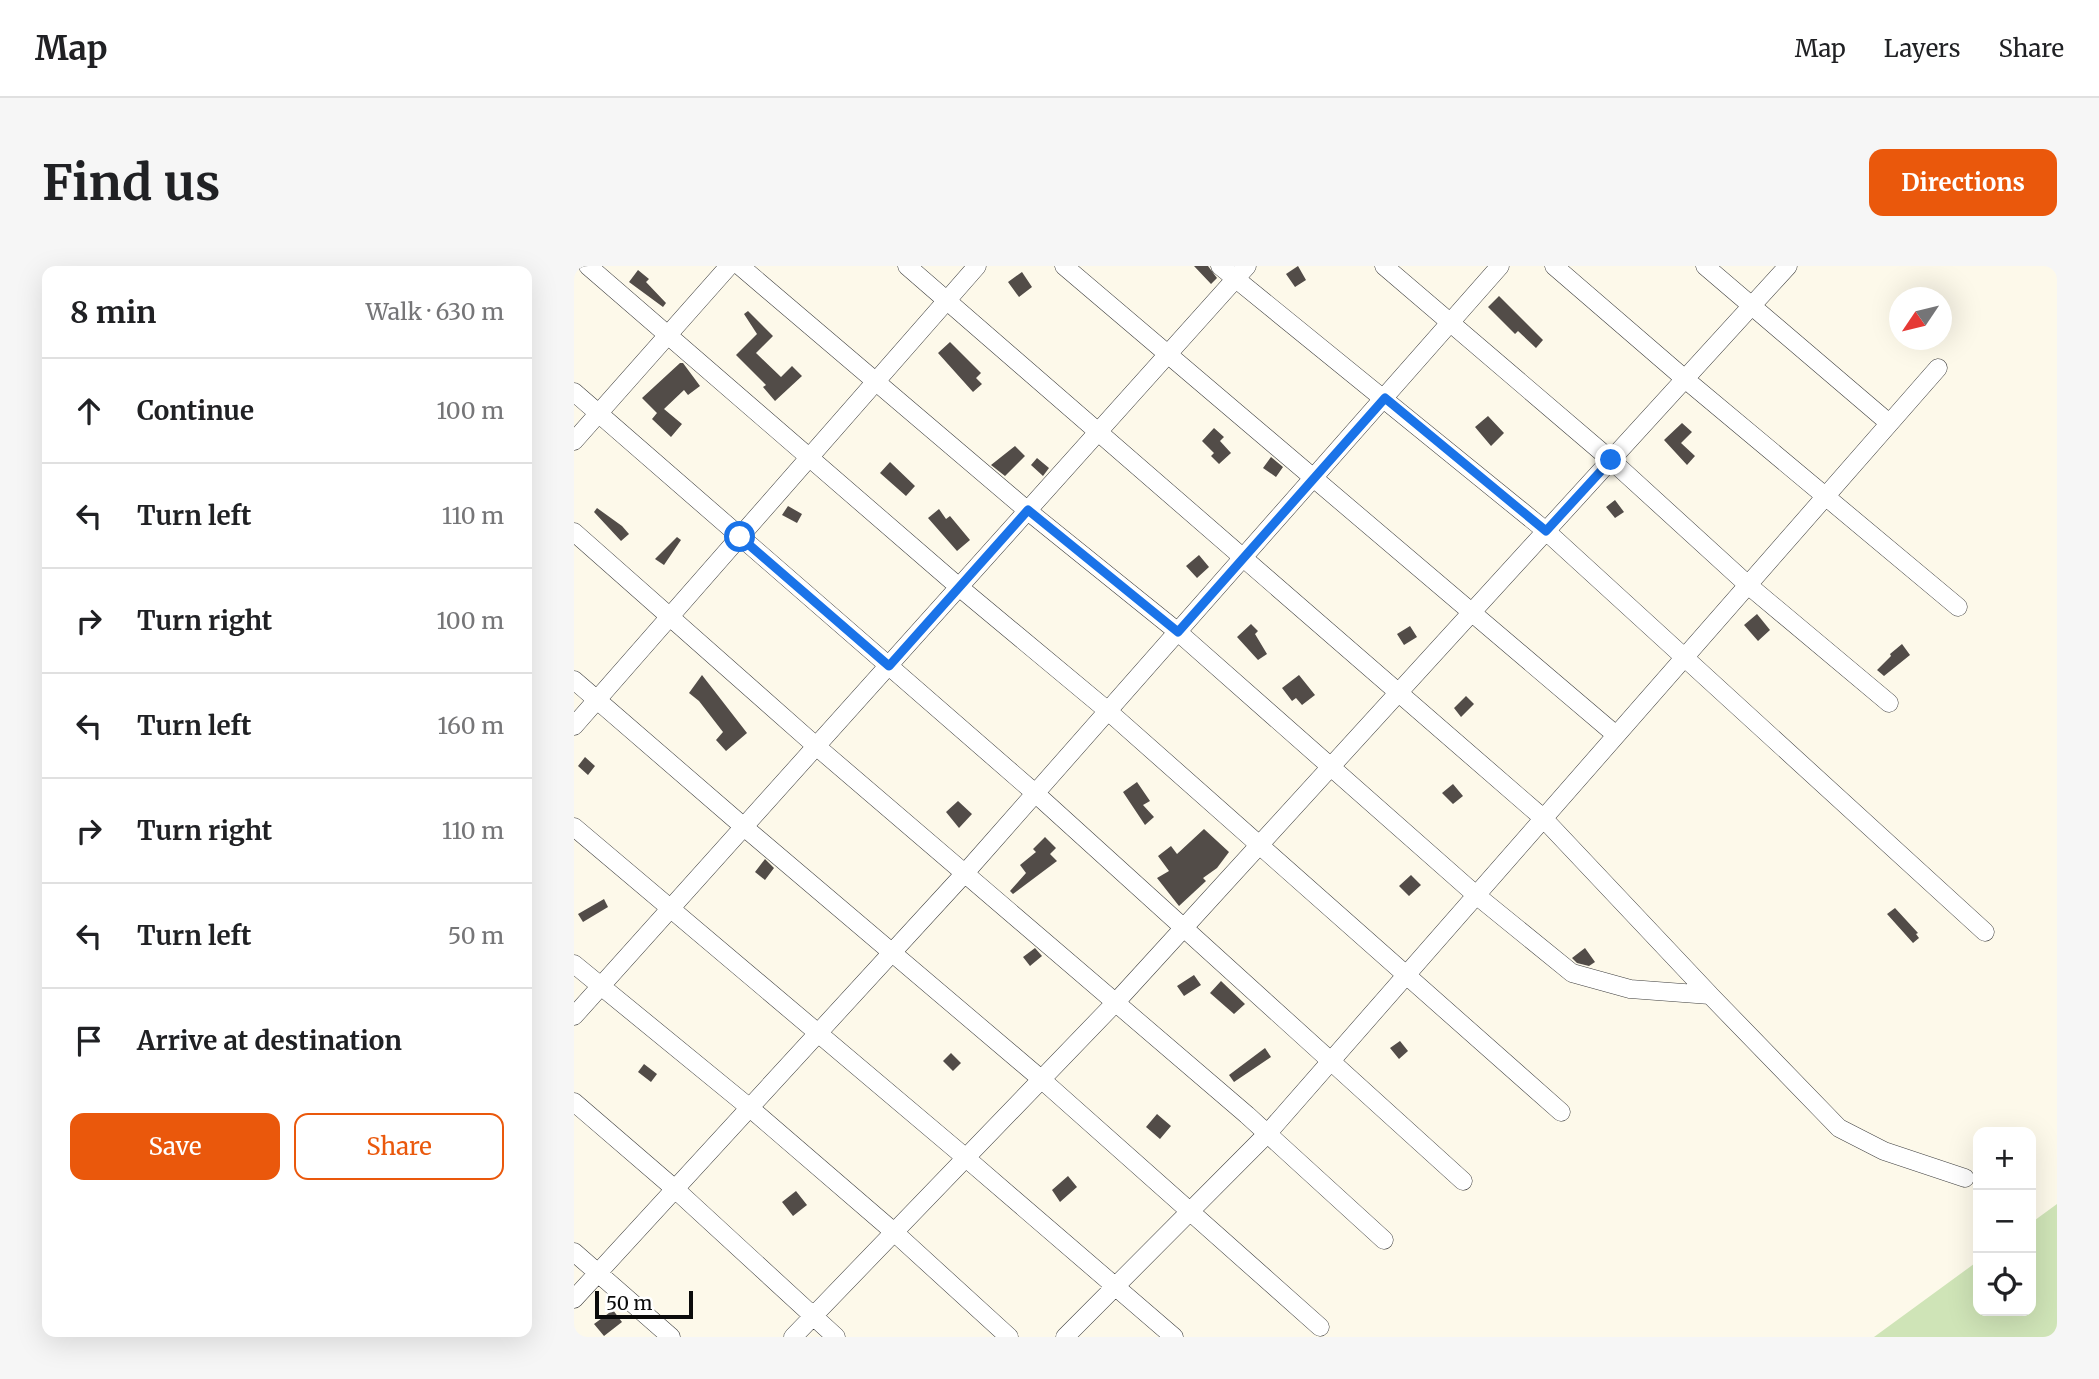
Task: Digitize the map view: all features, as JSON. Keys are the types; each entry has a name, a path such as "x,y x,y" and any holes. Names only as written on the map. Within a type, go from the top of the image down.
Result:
{"street":[{"path":"588,266 959,587 1108,711 1561,1112"},
{"path":"574,441 729,266"},
{"path":"740,266 1028,510 1178,632 1476,895 1572,973 1630,989 1710,995"},
{"path":"907,266 1543,818 1839,1128 1884,1151 1965,1178"},
{"path":"574,726 977,266"},
{"path":"1064,266 1470,614 1616,735"},
{"path":"1220,266 1241,272 1385,398 1546,531 1985,932"},
{"path":"1384,266 1611,460 1748,585 1889,703"},
{"path":"574,1299 965,873 1500,266"},
{"path":"1554,266 1958,607"},
{"path":"1705,266 1889,423"},
{"path":"793,1337 1116,1002 1788,266"},
{"path":"574,1016 1241,272"},
{"path":"1065,1337 1267,1134 1938,368"},
{"path":"574,392 1035,793 1463,1181"},
{"path":"574,532 816,746 1116,1002 1384,1240"},
{"path":"574,680 1041,1079 1320,1327"},
{"path":"574,827 966,1157 1174,1337"},
{"path":"574,964 750,1108 894,1232 1009,1337"},
{"path":"574,1102 675,1189 836,1337"},
{"path":"574,1252 671,1337"}],"green space":[{"path":"2057,1204 2057,1337 1874,1337 1973,1265 1973,1316 2036,1316 2036,1219"}],"building":[{"path":"1194,266 1208,266 1217,278 1211,284"},
{"path":"1298,266 1306,280 1295,287 1286,274"},
{"path":"638,270 649,279 646,282 666,303 663,307 629,282"},
{"path":"1022,272 1032,287 1019,297 1008,282"},
{"path":"1499,296 1543,340 1536,348 1518,331 1515,334 1488,307"},
{"path":"748,311 773,336 756,353 781,377 792,366 802,376 775,401 763,387 766,385 736,355 757,334 744,314"},
{"path":"950,342 981,373 976,378 982,384 973,392 938,353"},
{"path":"683,363 700,386 688,395 684,390 664,409 682,424 671,437 652,419 657,413 642,398"},
{"path":"1488,416 1504,433 1491,446 1475,427"},
{"path":"1682,423 1692,432 1681,443 1695,456 1687,465 1664,440"},
{"path":"1214,428 1224,437 1220,441 1231,453 1219,464 1211,456 1214,453 1202,441"},
{"path":"1015,446 1025,456 1005,476 991,465"},
{"path":"1271,457 1283,467 1276,477 1263,468"},
{"path":"1037,458 1049,468 1043,476 1031,465"},
{"path":"890,462 915,486 906,496 880,473"},
{"path":"1615,500 1624,512 1615,518 1606,507"},
{"path":"788,506 802,514 797,523 782,515"},
{"path":"597,508 629,534 621,541 594,512"},
{"path":"939,509 946,519 950,516 970,540 957,551 928,518"},
{"path":"677,537 681,540 664,565 655,559"},
{"path":"1199,555 1209,567 1197,578 1186,566"},
{"path":"1757,614 1770,630 1758,641 1744,625"},
{"path":"1251,624 1258,631 1255,634 1267,654 1258,660 1237,637"},
{"path":"1410,626 1417,637 1404,645 1397,634"},
{"path":"1902,644 1910,655 1884,676 1877,670"},
{"path":"702,675 747,733 726,751 716,740 723,732 699,701 689,693"},
{"path":"1299,675 1315,695 1302,705 1296,698 1292,701 1282,688"},
{"path":"1466,696 1474,704 1461,717 1454,708"},
{"path":"585,757 595,766 588,775 578,766"},
{"path":"1137,782 1150,801 1143,805 1154,817 1145,825 1123,792"},
{"path":"1453,784 1463,796 1453,804 1442,793"},
{"path":"958,801 972,814 959,828 946,812"},
{"path":"1204,829 1229,852 1217,868 1203,878 1206,881 1179,906 1157,878 1169,871 1158,856 1171,846 1177,854"},
{"path":"1045,837 1056,848 1050,854 1057,861 1013,894 1010,891 1026,873 1020,865 1036,852 1033,849"},
{"path":"765,859 774,868 765,880 755,872"},
{"path":"1411,875 1421,885 1409,896 1399,886"},
{"path":"604,899 608,907 583,922 578,914"},
{"path":"1895,908 1918,933 1916,934 1919,938 1913,943 1887,914"},
{"path":"1035,948 1042,956 1030,966 1023,957"},
{"path":"1585,948 1595,962 1589,966 1577,963 1572,958"},
{"path":"1194,975 1201,985 1184,996 1177,986"},
{"path":"1221,981 1245,1004 1234,1014 1210,993"},
{"path":"1400,1041 1408,1051 1399,1059 1390,1048"},
{"path":"1265,1048 1271,1057 1234,1082 1229,1075"},
{"path":"951,1053 961,1063 953,1071 943,1061"},
{"path":"644,1064 657,1074 651,1082 638,1072"},
{"path":"1157,1114 1171,1126 1160,1139 1146,1127"},
{"path":"1068,1176 1077,1187 1060,1202 1052,1190"},
{"path":"796,1191 807,1205 793,1216 782,1202"},
{"path":"613,1310 622,1322 604,1336 594,1324"}],"route":[{"path":"740,537 889,666 1028,510 1178,632 1385,398 1546,531 1611,460"}]}
